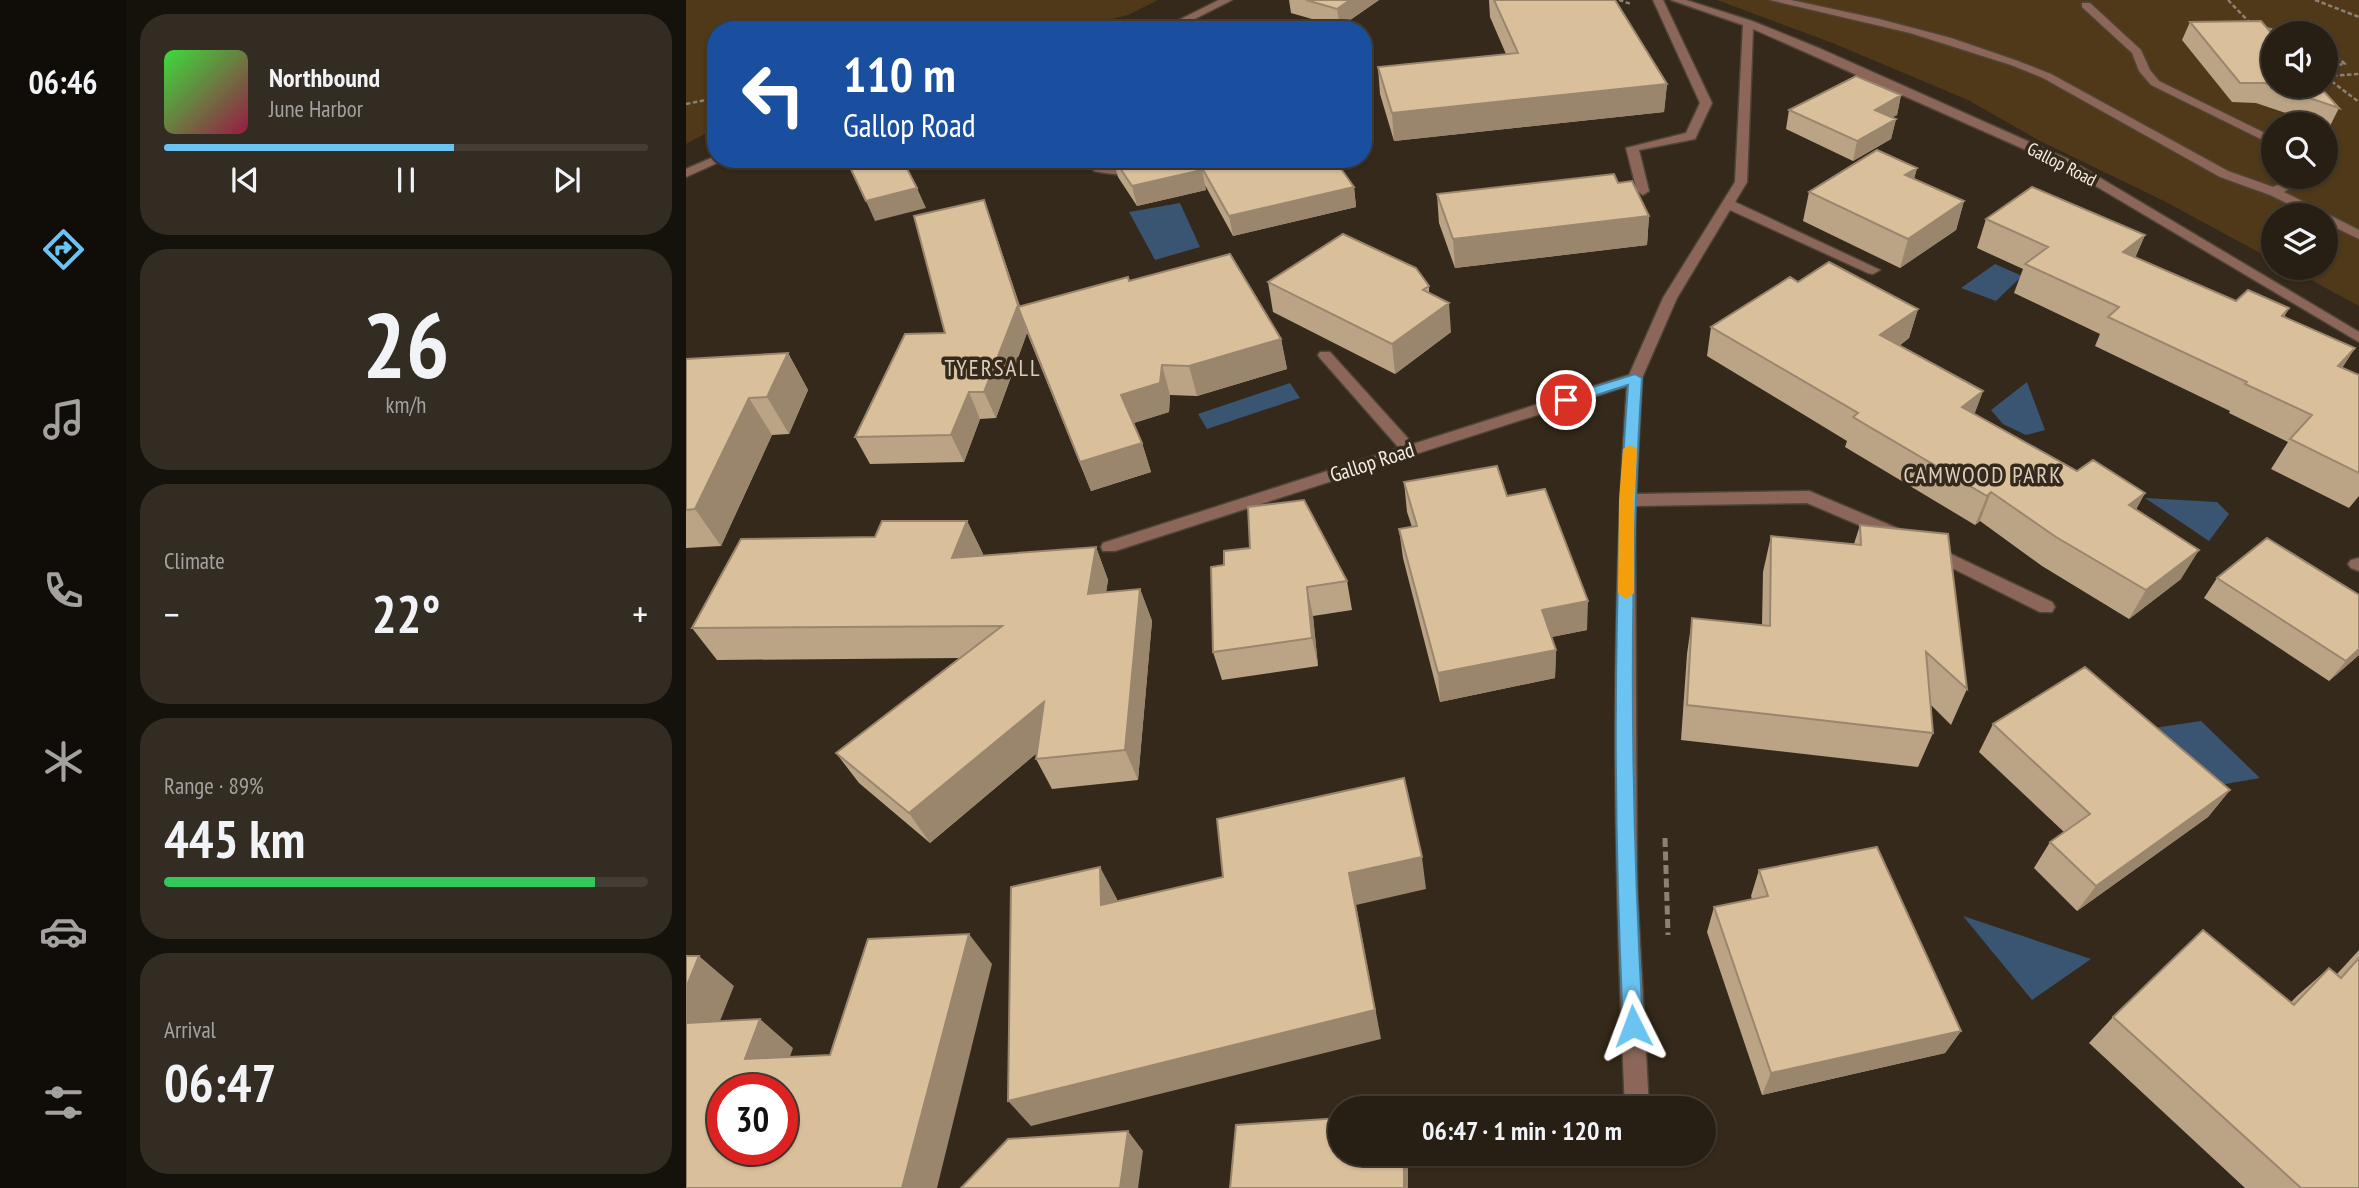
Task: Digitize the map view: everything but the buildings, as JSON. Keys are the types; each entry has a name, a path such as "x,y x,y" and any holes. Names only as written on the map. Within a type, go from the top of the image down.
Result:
{"street":[{"path":"1183,21 1227,0"},
{"path":"1643,191 1632,148 1691,136 1706,103 1658,0"},
{"name":"Gallop Road","path":"1676,0 1748,23 1817,51 2066,163 2359,338"},
{"path":"1775,0 1828,10 1955,42 2019,64 2047,76 2224,174 2296,203"},
{"path":"2086,5 2137,52 2155,83 2261,135"},
{"path":"1636,1096 1626,888 1626,500 1635,378 1670,298 1741,182 1748,23"},
{"path":"686,173 707,164"},
{"path":"1098,168 1120,171 1147,168"},
{"path":"2274,192 2280,189"},
{"path":"1728,205 1873,270"},
{"path":"2338,224 2359,235"},
{"path":"1325,355 1410,450"},
{"name":"Gallop Road","path":"1109,547 1635,378"},
{"path":"1626,500 1809,497 1881,525 2046,607"}],"path":[{"path":"2228,0 2260,34"},
{"path":"2315,0 2359,17"},
{"path":"2253,27 2261,28"},
{"path":"2338,75 2359,74"},
{"path":"2338,85 2359,102"},
{"path":"686,104 707,100"}],"shaded area":[{"path":"686,0 1158,0 1128,15 1104,21 707,21 707,133 686,144"},
{"path":"1717,0 2359,0 2359,306 2311,280 2338,280 2338,203 2261,203 2261,254 2164,201 2040,141 1968,100 1835,44"}],"water":[{"path":"1180,203 1200,247 1155,260 1129,212"},
{"path":"1995,264 2022,276 1996,301 1961,288"},
{"path":"2027,382 2045,430 2026,435 2003,424 1991,410"},
{"path":"1290,383 1300,398 1207,429 1198,414"},
{"path":"2145,498 2217,502 2229,514 2209,541"},
{"path":"2201,721 2260,778 2202,788 2140,730"},
{"path":"1963,916 2091,959 2032,1000"}],"slow traffic":[{"path":"1626,593 1626,500 1630,449"}],"district":[{"name":"TYERSALL","path":"993,367"},
{"name":"CAMWOOD PARK","path":"1983,474"}],"route":[{"path":"1566,400 1635,378 1626,500 1626,888 1633,1026"}]}
